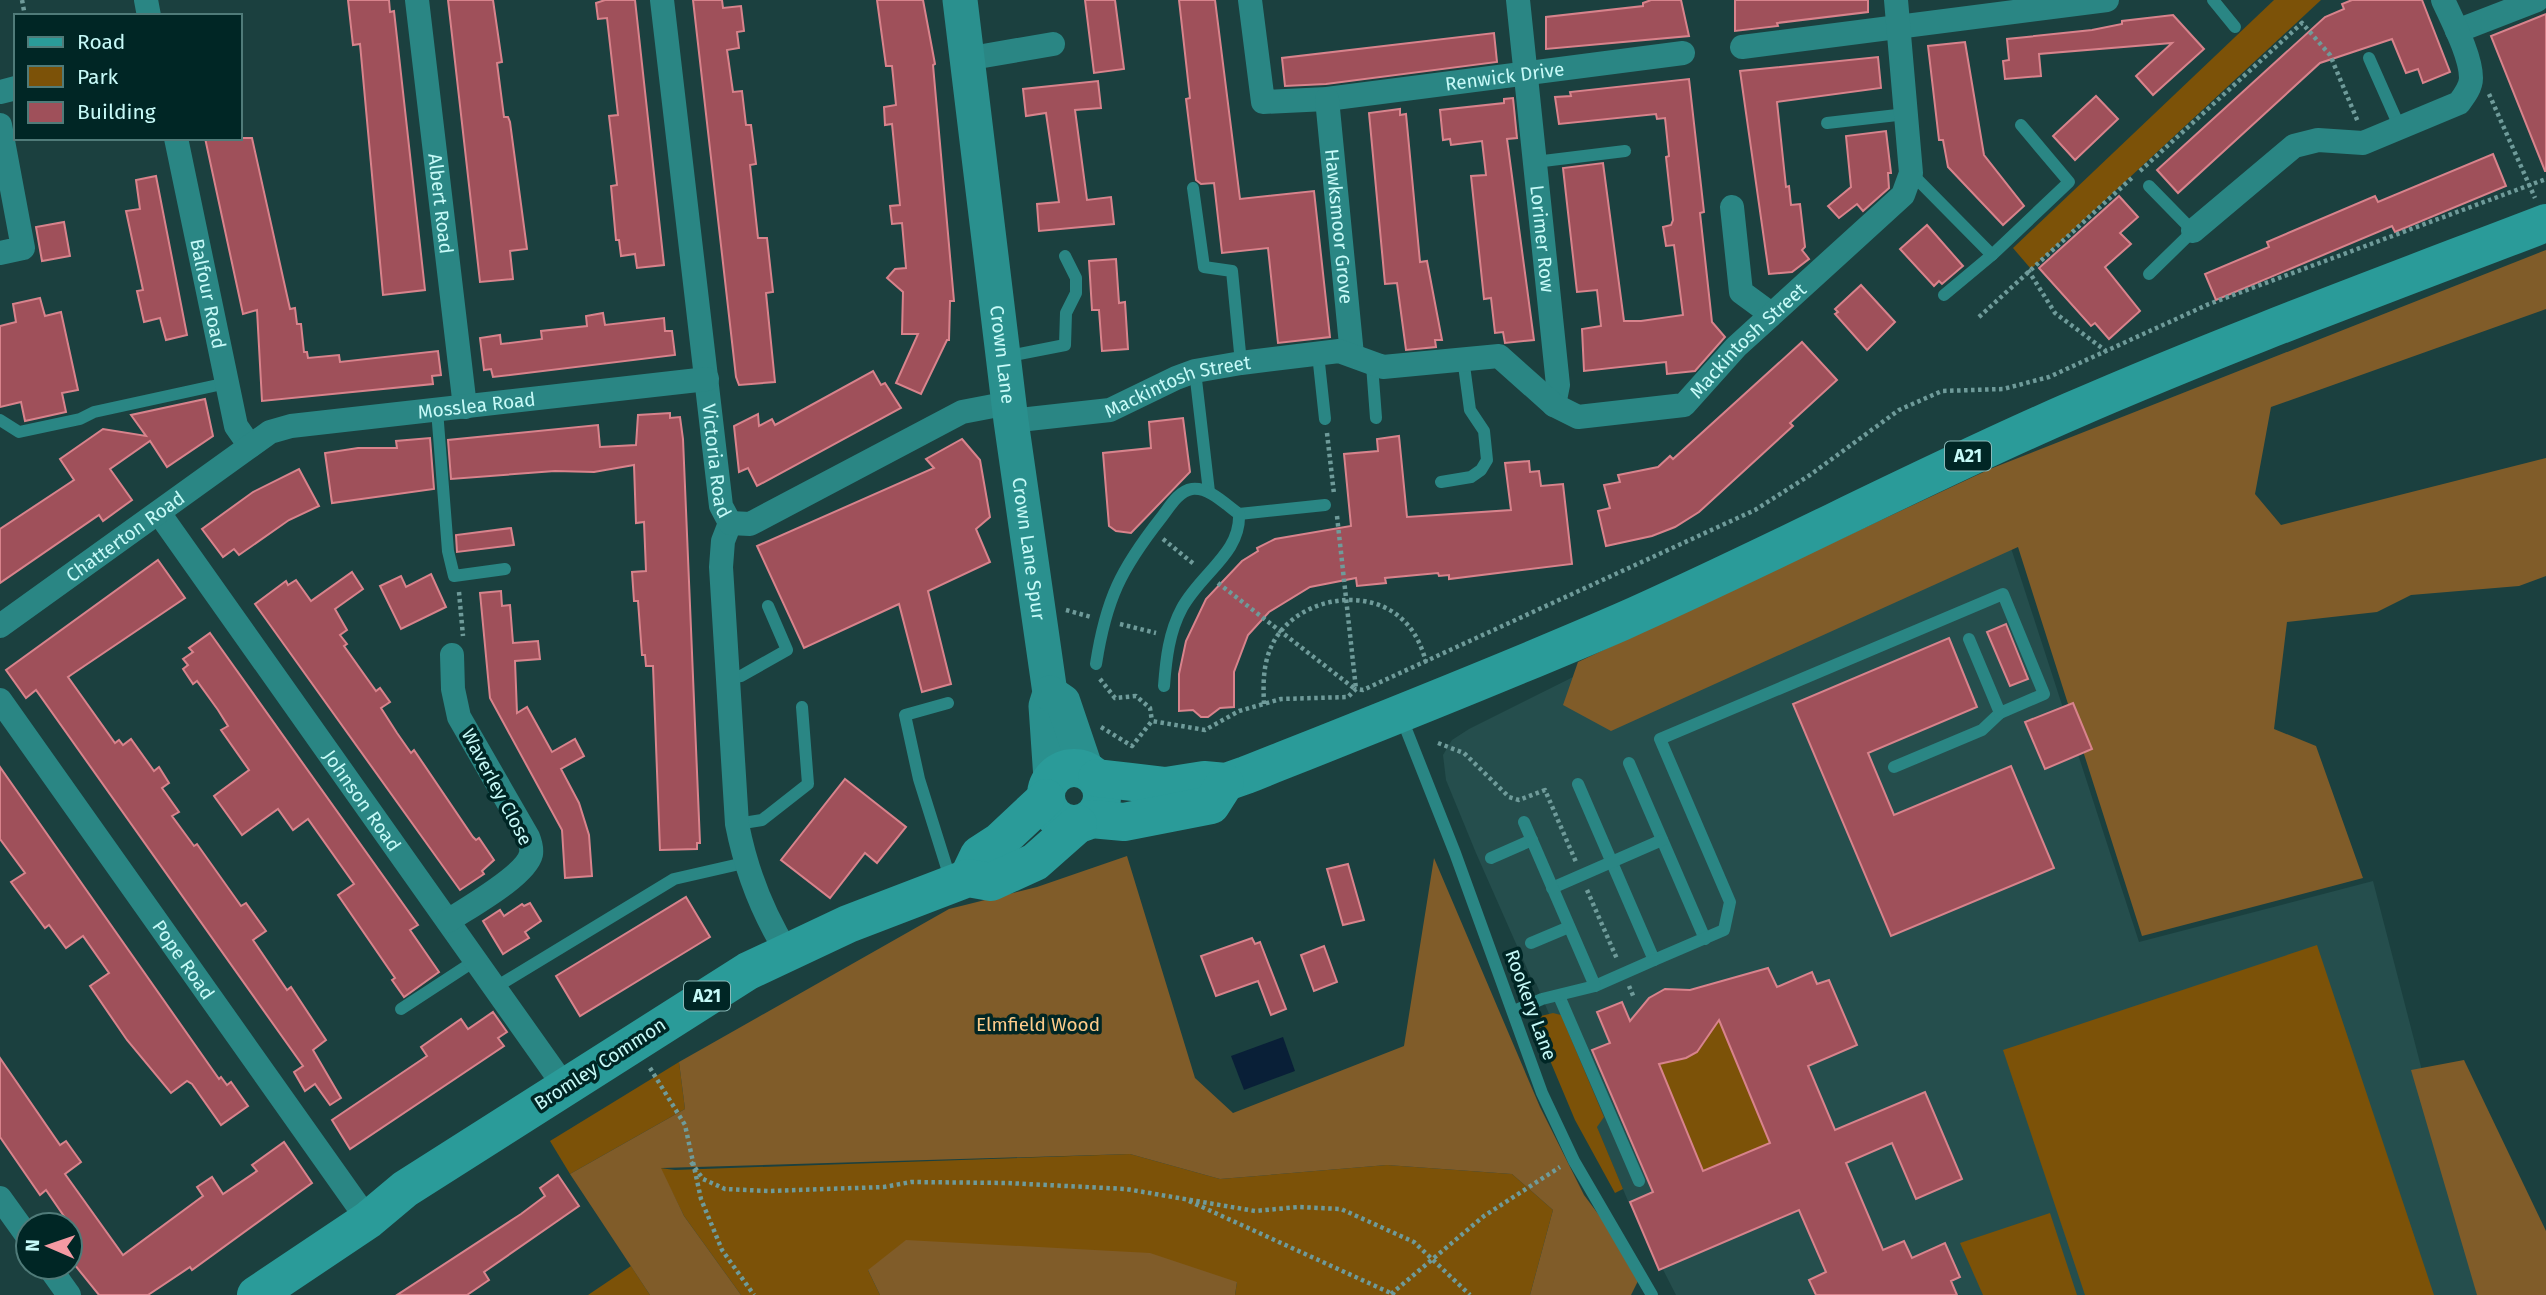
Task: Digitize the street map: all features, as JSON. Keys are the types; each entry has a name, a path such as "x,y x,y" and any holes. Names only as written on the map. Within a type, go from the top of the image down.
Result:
{"main road":[{"name":"A21","path":"1070,781 1157,786 1203,780 1226,782 1400,715 1623,621 1894,490 2064,414 2214,351 2546,223"},
{"path":"960,881 979,855 999,842 1070,781 1102,801 1084,822"},
{"name":"A21","path":"1084,822 1133,821 1211,805 1226,782"},
{"name":"Bromley Common","path":"266,1293 368,1220 405,1189 695,1003 787,952 848,924 960,881 991,882 1035,862 1084,822"}],"street":[{"name":"Albert Road","path":"417,0 466,407"},
{"name":"Victoria Road","path":"662,0 721,506 730,523 723,541 721,567 737,824 744,863 774,932 787,952"},
{"name":"Crown Lane","path":"730,523 750,524 962,412 1010,412 960,0"},
{"name":"Renwick Drive","path":"1250,0 1263,102 1327,99 1682,53"},
{"name":"Lorimer Row","path":"1518,0 1558,385 1554,405"},
{"path":"1896,0 1911,173"},
{"path":"2193,231 2294,146 2318,140 2340,144 2366,142 2459,103 2471,77 2457,31 2443,0"},
{"path":"2457,31 2537,0"},
{"path":"1742,47 2096,1"},
{"path":"966,59 1053,44"},
{"name":"Hawksmoor Grove","path":"1327,99 1362,360"},
{"path":"0,125 23,248 0,253"},
{"name":"Balfour Road","path":"176,140 236,426 250,446"},
{"name":"Mackintosh Street","path":"1010,412 1110,410 1195,371 1339,351 1383,367 1499,356 1554,405 1578,417 1684,405 1736,347 1903,195 1911,173"},
{"path":"1732,206 1741,292 1771,314"},
{"name":"Mosslea Road","path":"250,446 270,432 291,426 706,379"},
{"name":"Crown Lane Spur","path":"1010,412 1050,693 1046,706 1070,781"},
{"name":"Chatterton Road","path":"0,626 250,446"},
{"name":"Johnson Road","path":"159,513 565,1087"},
{"name":"Waverley Close","path":"447,920 514,876 531,853 528,837 459,717 453,688 452,655"},
{"name":"Pope Road","path":"0,700 368,1220"},
{"path":"0,1198 14,1218"}],"lane":[{"path":"2213,0 2235,27"},
{"path":"2369,58 2400,128"},
{"path":"1827,123 1906,114"},
{"path":"1944,295 1993,255 2069,182 2021,125"},
{"path":"1535,162 1625,152"},
{"path":"1911,173 1993,255"},
{"path":"2149,186 2193,231 2149,274"},
{"path":"1192,188 1204,267 1232,271 1241,363"},
{"path":"1003,357 1065,345 1066,313 1076,293 1076,278 1065,256"},
{"path":"1318,354 1325,419"},
{"path":"1441,482 1471,477 1481,470 1487,460 1485,431 1470,410 1464,358"},
{"path":"1362,360 1376,418"},
{"path":"1195,371 1209,492"},
{"path":"0,421 19,432 80,419 94,412 227,383"},
{"path":"437,410 448,551 454,576 505,569"},
{"path":"1097,669 1109,601 1130,557 1178,496 1192,489 1209,492 1239,514 1325,505"},
{"path":"1164,686 1170,637 1181,609 1206,573 1235,542 1240,530 1239,514"},
{"path":"1514,1011 1595,986 1724,930 1730,902 1660,739 2003,594 2045,694 2000,713 1982,730 1894,767"},
{"path":"727,678 741,676 787,650 768,606"},
{"path":"1969,639 2000,713"},
{"path":"948,703 905,715 919,779 960,881"},
{"path":"737,824 762,820 808,784 802,707"},
{"name":"Rookery Lane","path":"1400,715 1514,1011 1542,1093 1574,1160 1653,1295"},
{"path":"1629,764 1705,939"},
{"path":"1578,784 1654,960"},
{"path":"1524,821 1595,986"},
{"path":"1491,858 1532,840"},
{"path":"1552,888 1662,840"},
{"path":"496,987 662,885 674,879 744,863"},
{"path":"1531,943 1569,926"},
{"path":"401,1009 476,960"},
{"path":"1559,996 1639,1181"}],"path":[{"path":"1979,317 2302,23 2330,55 2366,142"},
{"path":"2469,86 2491,95 2546,223"},
{"path":"1152,530 1356,690 1363,690 1755,510 1910,405 1942,391 2003,388 2049,377 2209,304 2546,179"},
{"path":"2028,270 2055,313 2106,351"},
{"path":"1325,419 1356,690"},
{"path":"452,655 464,652 460,597 454,576"},
{"path":"1264,704 1263,673 1272,644 1308,610 1322,603 1347,600 1390,609 1403,620 1422,648 1426,662"},
{"path":"1095,717 1101,727 1132,746 1152,722 1150,708 1136,696 1115,698 1097,669"},
{"path":"1152,722 1205,730 1240,711 1281,699 1348,697 1356,690"},
{"path":"647,1065 684,1125 701,1199 722,1250 754,1295"},
{"path":"1184,1199 1393,1294 1484,1216 1574,1160"},
{"path":"691,1162 702,1179 725,1189 768,1191 871,1188 911,1182 1007,1183 1126,1189 1255,1211 1298,1207 1341,1209 1414,1242 1470,1295"}],"shaded area":[{"path":"1986,471 2139,942 2373,881 2480,1295 1676,1295 1628,1201 1536,983 1533,982 1476,853 1446,780 1443,755 1452,740 1469,729"},
{"path":"1283,1037 1295,1071 1244,1090 1231,1056"}],"green space":[{"path":"2274,0 2321,0 2031,269 2013,248"},
{"path":"2546,250 2546,309 2271,407 2255,494 2281,525 2546,458 2546,576 2519,586 2411,595 2377,612 2287,622 2274,729 2316,746 2363,878 2142,936 2018,547 1611,731 1563,705 1578,662 1990,469"},
{"name":"Elmfield Wood","path":"1127,856 1195,1078 1233,1113 1404,1046 1434,858 1540,1107 1584,1195 1642,1273 1631,1295 1530,1295 1553,1210 1512,1174 1387,1165 1220,1179 1130,1154 661,1168 684,1216 741,1295 650,1295 570,1174 685,1109 679,1062 949,909 1037,887"},
{"path":"2317,945 2434,1295 2085,1295 2003,1050"},
{"path":"1714,1009 1770,1143 1703,1171 1656,1057 1682,1057 1698,1050 1708,1034"},
{"path":"1553,1013 1561,1015 1604,1117 1597,1127 1623,1189 1615,1193 1575,1120 1536,1027 1541,1016"},
{"path":"2464,1060 2546,1231 2546,1295 2477,1295 2411,1070"},
{"path":"679,1062 685,1109 570,1174 550,1141"},
{"path":"1130,1154 1220,1179 1387,1165 1512,1174 1553,1210 1530,1295 1235,1295 1237,1282 868,1270 880,1295 741,1295 684,1216 660,1168 675,1170"},
{"path":"2050,1213 2077,1295 1983,1295 1960,1243"},
{"path":"906,1240 1150,1253 1237,1282 1235,1295 880,1295 868,1270"},
{"path":"631,1266 650,1295 588,1295"}],"building":[{"path":"348,0 389,0 390,12 394,11 425,290 383,295 360,44 353,45"},
{"path":"448,0 493,0 502,62 497,63 504,117 508,117 510,122 527,249 510,251 513,279 480,282"},
{"path":"605,0 635,0 664,265 637,268 635,254 621,256 619,240 616,240 611,186 617,185 609,116 618,115 607,18 598,19 596,3"},
{"path":"693,0 722,0 723,8 741,6 744,31 737,32 739,48 727,50 733,92 742,91 746,125 751,125 756,164 750,165 758,238 767,238 773,292 766,293 775,382 739,385 736,377"},
{"path":"877,0 923,0 935,64 954,301 950,301 949,340 921,394 896,383 918,334 902,334 903,292 887,278 895,269 906,268 902,223 892,224 890,206 900,205 892,124 885,125 884,107 896,105 892,66 886,66"},
{"path":"1085,0 1115,0 1124,69 1094,73"},
{"path":"1179,0 1215,0 1240,199 1314,191 1330,337 1278,343 1268,248 1222,253 1214,183 1201,184 1196,180 1186,99 1190,98"},
{"path":"1651,0 1681,0 1689,36 1546,49 1546,17 1643,6 1643,3"},
{"path":"1735,0 1868,0 1868,12 1735,31"},
{"path":"2352,0 2422,0 2450,72 2423,83 2418,69 2406,73 2392,39 2320,63 2178,193 2157,170 2325,17 2344,9 2342,4"},
{"path":"2546,14 2546,171 2545,171 2491,36"},
{"path":"2173,15 2204,49 2153,95 2136,76 2172,43 2039,54 2041,76 2005,79 2003,61 2009,60 2007,39 2092,30 2122,24 2122,21"},
{"path":"1494,33 1497,62 1326,84 1285,86 1282,58"},
{"path":"1965,42 1984,155 2024,206 2003,225 1948,167 1943,140 1939,140 1928,46"},
{"path":"1878,57 1881,88 1777,102 1786,187 1789,186 1791,205 1800,204 1805,247 1802,250 1809,259 1792,272 1769,274 1740,71"},
{"path":"1689,79 1704,212 1700,213 1712,322 1725,337 1695,371 1667,374 1666,362 1584,371 1582,329 1601,326 1597,290 1577,292 1563,168 1603,163 1624,321 1683,315 1674,245 1666,246 1663,227 1671,225 1673,220 1665,118 1657,119 1656,114 1559,124 1555,97 1571,96 1570,92"},
{"path":"1098,81 1101,108 1075,110 1087,200 1111,197 1114,224 1039,231 1037,204 1059,202 1046,113 1026,116 1023,89"},
{"path":"2096,96 2118,119 2075,160 2053,136"},
{"path":"1513,98 1517,138 1507,139 1534,340 1505,343 1503,332 1495,333 1491,298 1484,299 1471,176 1486,175 1482,141 1451,145 1450,139 1443,140 1440,110 1504,103 1504,99"},
{"path":"1400,109 1400,115 1406,114 1420,262 1427,261 1442,340 1435,340 1436,347 1406,350 1397,283 1385,284 1369,113"},
{"path":"1886,131 1891,173 1888,173 1889,188 1863,211 1857,204 1839,218 1828,206 1851,187 1846,136"},
{"path":"252,138 290,309 295,308 297,324 301,324 304,352 307,352 308,358 339,355 340,362 438,351 441,375 432,376 433,384 262,401 257,310 243,314 205,140"},
{"path":"2493,154 2506,186 2395,232 2392,226 2216,300 2205,274 2269,247 2267,242 2375,196 2378,202"},
{"path":"156,176 187,335 166,340 160,318 144,322 137,291 143,290 126,211 140,209 136,180"},
{"path":"2119,196 2138,217 2120,233 2131,244 2105,267 2140,311 2109,339 2095,323 2091,326 2039,268"},
{"path":"64,222 70,256 42,261 36,227"},
{"path":"1927,225 1963,266 1942,284 1939,281 1934,286 1900,249"},
{"path":"1116,259 1119,303 1125,302 1128,349 1102,351 1099,310 1092,310 1089,261"},
{"path":"1861,285 1895,322 1867,350 1835,314 1838,312 1835,309"},
{"path":"40,298 45,316 61,312 78,390 62,393 66,412 25,421 21,402 0,407 0,326 16,322 13,304"},
{"path":"603,313 605,325 664,318 665,331 672,331 675,355 493,377 491,369 484,370 480,338 500,335 501,344 542,339 541,331 587,326 586,316"},
{"path":"1802,342 1837,380 1790,423 1793,426 1699,512 1675,527 1652,536 1606,546 1598,511 1610,508 1604,485 1620,482 1618,475 1658,467 1670,456 1673,459"},
{"path":"873,371 881,385 885,383 901,408 757,486 748,468 739,472 734,426 758,414 759,426 772,419 775,425"},
{"path":"205,399 213,436 167,467 150,441 110,469 132,500 103,521 99,515 0,583 0,529 74,480 60,459 103,429 146,436 131,415"},
{"path":"670,413 670,418 680,417 683,439 700,843 697,843 697,849 660,850 653,666 646,666 645,655 642,655 638,601 634,601 632,572 646,571 644,522 636,523 634,465 594,472 555,471 451,479 448,440 598,425 600,447 636,445 638,415"},
{"path":"1183,418 1190,472 1131,533 1116,531 1109,526 1103,453 1151,448 1149,422"},
{"path":"1399,436 1407,517 1511,510 1505,463 1529,461 1530,472 1539,471 1541,486 1563,484 1572,564 1449,579 1449,575 1439,576 1438,573 1385,578 1386,583 1357,586 1356,578 1310,587 1269,612 1248,635 1234,672 1234,707 1220,708 1208,717 1201,717 1193,710 1179,711 1179,674 1186,641 1206,599 1242,561 1258,551 1257,548 1275,539 1351,526 1344,454 1378,451 1377,439"},
{"path":"430,438 434,489 332,503 325,453 358,448 397,448 396,441"},
{"path":"962,439 980,460 990,517 976,529 990,562 928,591 951,684 922,692 899,604 804,648 757,546 934,468 926,459"},
{"path":"299,469 319,506 289,520 239,555 234,549 223,557 202,529 253,492"},
{"path":"511,528 514,545 457,552 456,535"},
{"path":"158,560 185,598 68,677 115,743 119,740 123,745 131,739 154,771 159,767 169,783 162,788 179,812 172,816 194,846 197,844 241,906 246,903 266,931 253,940 287,990 291,987 326,1040 313,1050 341,1098 330,1105 315,1084 305,1091 294,1072 303,1066 36,690 26,698 6,670"},
{"path":"352,572 363,589 335,609 347,630 340,635 347,644 344,646 376,691 380,688 390,702 381,708 411,753 414,750 473,837 476,840 479,838 494,860 482,871 484,874 460,890 255,604 286,581 288,585 296,580 311,601"},
{"path":"431,574 446,607 401,629 380,586 401,576 406,587"},
{"path":"501,591 502,606 510,605 513,643 538,641 540,659 515,661 517,713 527,707 552,752 575,739 584,756 561,769 579,803 589,835 592,876 565,878 562,830 490,698 480,593"},
{"path":"2006,624 2028,679 2010,686 1987,632"},
{"path":"210,633 418,925 410,930 439,972 404,997 392,980 395,978 338,895 354,884 308,819 293,830 278,809 242,835 214,796 249,770 221,730 228,726 218,710 197,681 193,684 183,669 188,665 183,659 193,652 189,648"},
{"path":"1949,638 1977,707 1868,753 1894,815 2011,766 2054,868 1891,936 1793,704"},
{"path":"2073,703 2092,749 2045,769 2025,722"},
{"path":"0,767 219,1079 221,1077 227,1085 231,1082 248,1106 221,1125 192,1084 187,1081 171,1093 127,1040 90,986 109,973 83,936 66,948 49,925 45,928 11,882 25,873 0,839"},
{"path":"845,779 906,827 877,863 865,853 830,898 781,860"},
{"path":"1348,864 1364,920 1343,925 1327,869"},
{"path":"686,897 710,937 580,1016 556,976"},
{"path":"530,903 541,921 525,932 529,938 503,954 483,921 500,910 504,916 522,904 524,906"},
{"path":"1252,938 1255,944 1260,942 1286,1009 1271,1015 1258,981 1216,996 1201,956"},
{"path":"1324,946 1337,982 1314,991 1301,955"},
{"path":"1768,968 1777,987 1812,972 1817,984 1829,980 1857,1045 1808,1066 1835,1130 1925,1092 1962,1179 1916,1199 1892,1143 1846,1163 1883,1250 1904,1241 1912,1258 1945,1243 1960,1277 1951,1281 1957,1295 1816,1295 1809,1280 1826,1272 1799,1210 1659,1270 1630,1202 1653,1192 1592,1050 1610,1043 1597,1012 1622,1002 1630,1021 1649,998 1665,989 1690,990","holes":["1719,1020 1770,1143 1703,1171 1659,1064 1686,1058 1697,1052"]},
{"path":"493,1012 507,1032 498,1038 504,1046 350,1149 332,1120 427,1056 421,1047 461,1019 468,1029"},
{"path":"0,1058 60,1145 66,1141 81,1162 65,1174 123,1255 203,1196 197,1187 212,1177 223,1194 257,1171 252,1165 284,1142 312,1183 192,1270 190,1267 148,1295 99,1295 84,1276 84,1211 60,1211 46,1190 40,1195 0,1137"},
{"path":"558,1175 579,1206 484,1272 489,1280 467,1295 397,1295 521,1214 545,1196 540,1188"}]}
